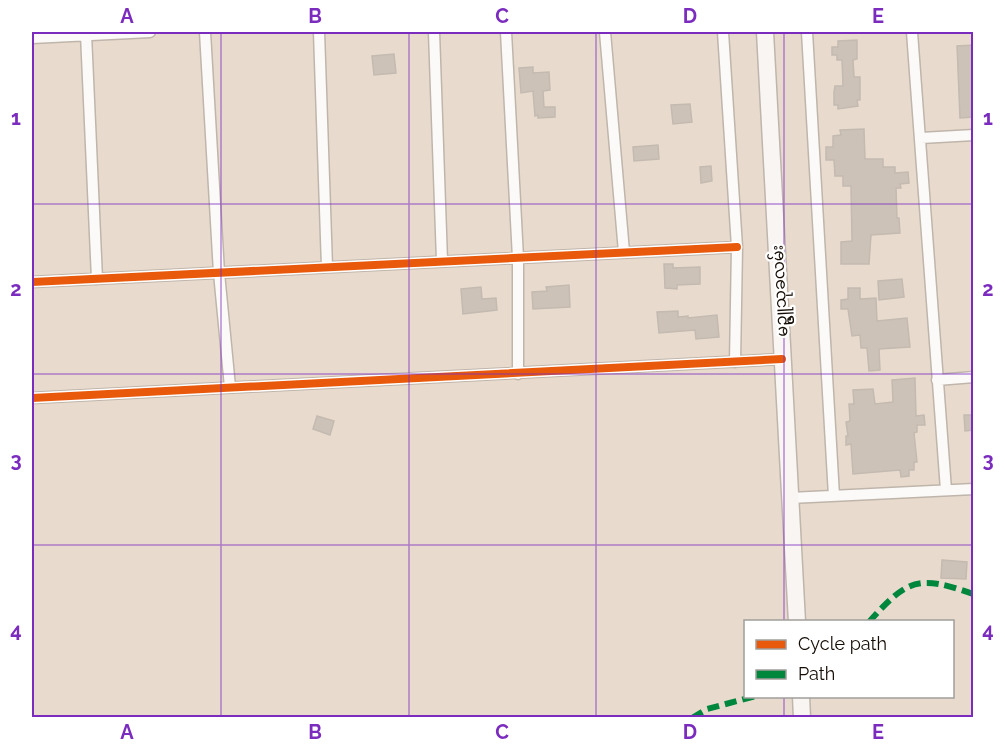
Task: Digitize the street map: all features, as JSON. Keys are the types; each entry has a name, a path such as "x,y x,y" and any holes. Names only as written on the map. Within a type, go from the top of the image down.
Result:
{"street":[{"path":"32,38 150,32"},
{"path":"205,32 219,273 230,387"},
{"path":"320,32 327,267"},
{"path":"434,32 442,261"},
{"path":"506,32 518,258 518,374"},
{"path":"605,32 624,252"},
{"path":"723,32 737,247 735,362"},
{"name":"မဥ္ဇူသုခလမ်း","path":"765,32 797,620"},
{"path":"807,32 834,496"},
{"path":"912,32 946,490"},
{"path":"86,34 97,279"},
{"path":"921,138 974,135"},
{"path":"32,282 737,247"},
{"path":"32,398 782,359"},
{"path":"937,380 974,377"},
{"path":"790,498 974,489"},
{"path":"801,698 802,717"}],"building":[{"path":"857,40 857,59 853,60 854,77 860,77 860,100 857,100 858,106 838,109 838,105 834,105 834,92 835,86 843,86 842,60 837,60 837,55 832,55 832,47 838,47 838,41"},
{"path":"974,45 974,117 960,118 957,46"},
{"path":"394,54 396,73 374,75 372,56"},
{"path":"533,67 533,73 549,72 550,90 543,91 544,107 555,107 555,117 538,118 538,115 535,116 533,91 521,93 519,68"},
{"path":"690,104 692,122 673,124 671,105"},
{"path":"864,129 865,159 883,159 883,167 895,167 895,173 908,172 909,183 900,184 901,188 896,188 900,233 871,235 869,264 841,264 841,242 852,241 851,186 843,186 843,176 835,176 834,160 826,160 826,147 833,147 833,136 841,135 840,130"},
{"path":"658,145 659,159 634,161 633,147"},
{"path":"711,166 712,181 701,183 700,167"},
{"path":"664,264 673,264 673,268 700,267 700,284 677,285 677,289 665,288"},
{"path":"902,279 904,297 879,300 878,281"},
{"path":"569,285 570,307 533,309 532,292 547,291 546,287"},
{"path":"481,287 482,299 496,298 497,310 463,314 461,289"},
{"path":"848,288 860,288 860,299 876,298 877,321 907,318 910,347 879,349 880,370 869,371 867,348 861,348 860,335 852,336 848,309 841,309 841,300 848,299"},
{"path":"678,311 678,317 717,315 719,337 696,339 695,330 659,333 657,312"},
{"path":"915,378 916,416 924,415 925,425 917,425 917,432 914,433 917,462 914,462 914,470 909,470 909,476 901,477 900,470 853,474 851,444 846,445 846,436 848,436 846,422 850,421 849,404 854,404 853,390 873,389 875,404 893,402 892,380"},
{"path":"964,415 974,415 974,430 965,431"},
{"path":"317,416 334,421 330,435 313,429"},
{"path":"942,560 967,562 966,579 941,578"}],"marked path":[{"path":"871,620 894,596 915,584 939,584 973,594"},
{"path":"692,718 707,709 748,698"}],"cycle path":[{"path":"32,282 737,247"},
{"path":"32,398 782,359"}]}
